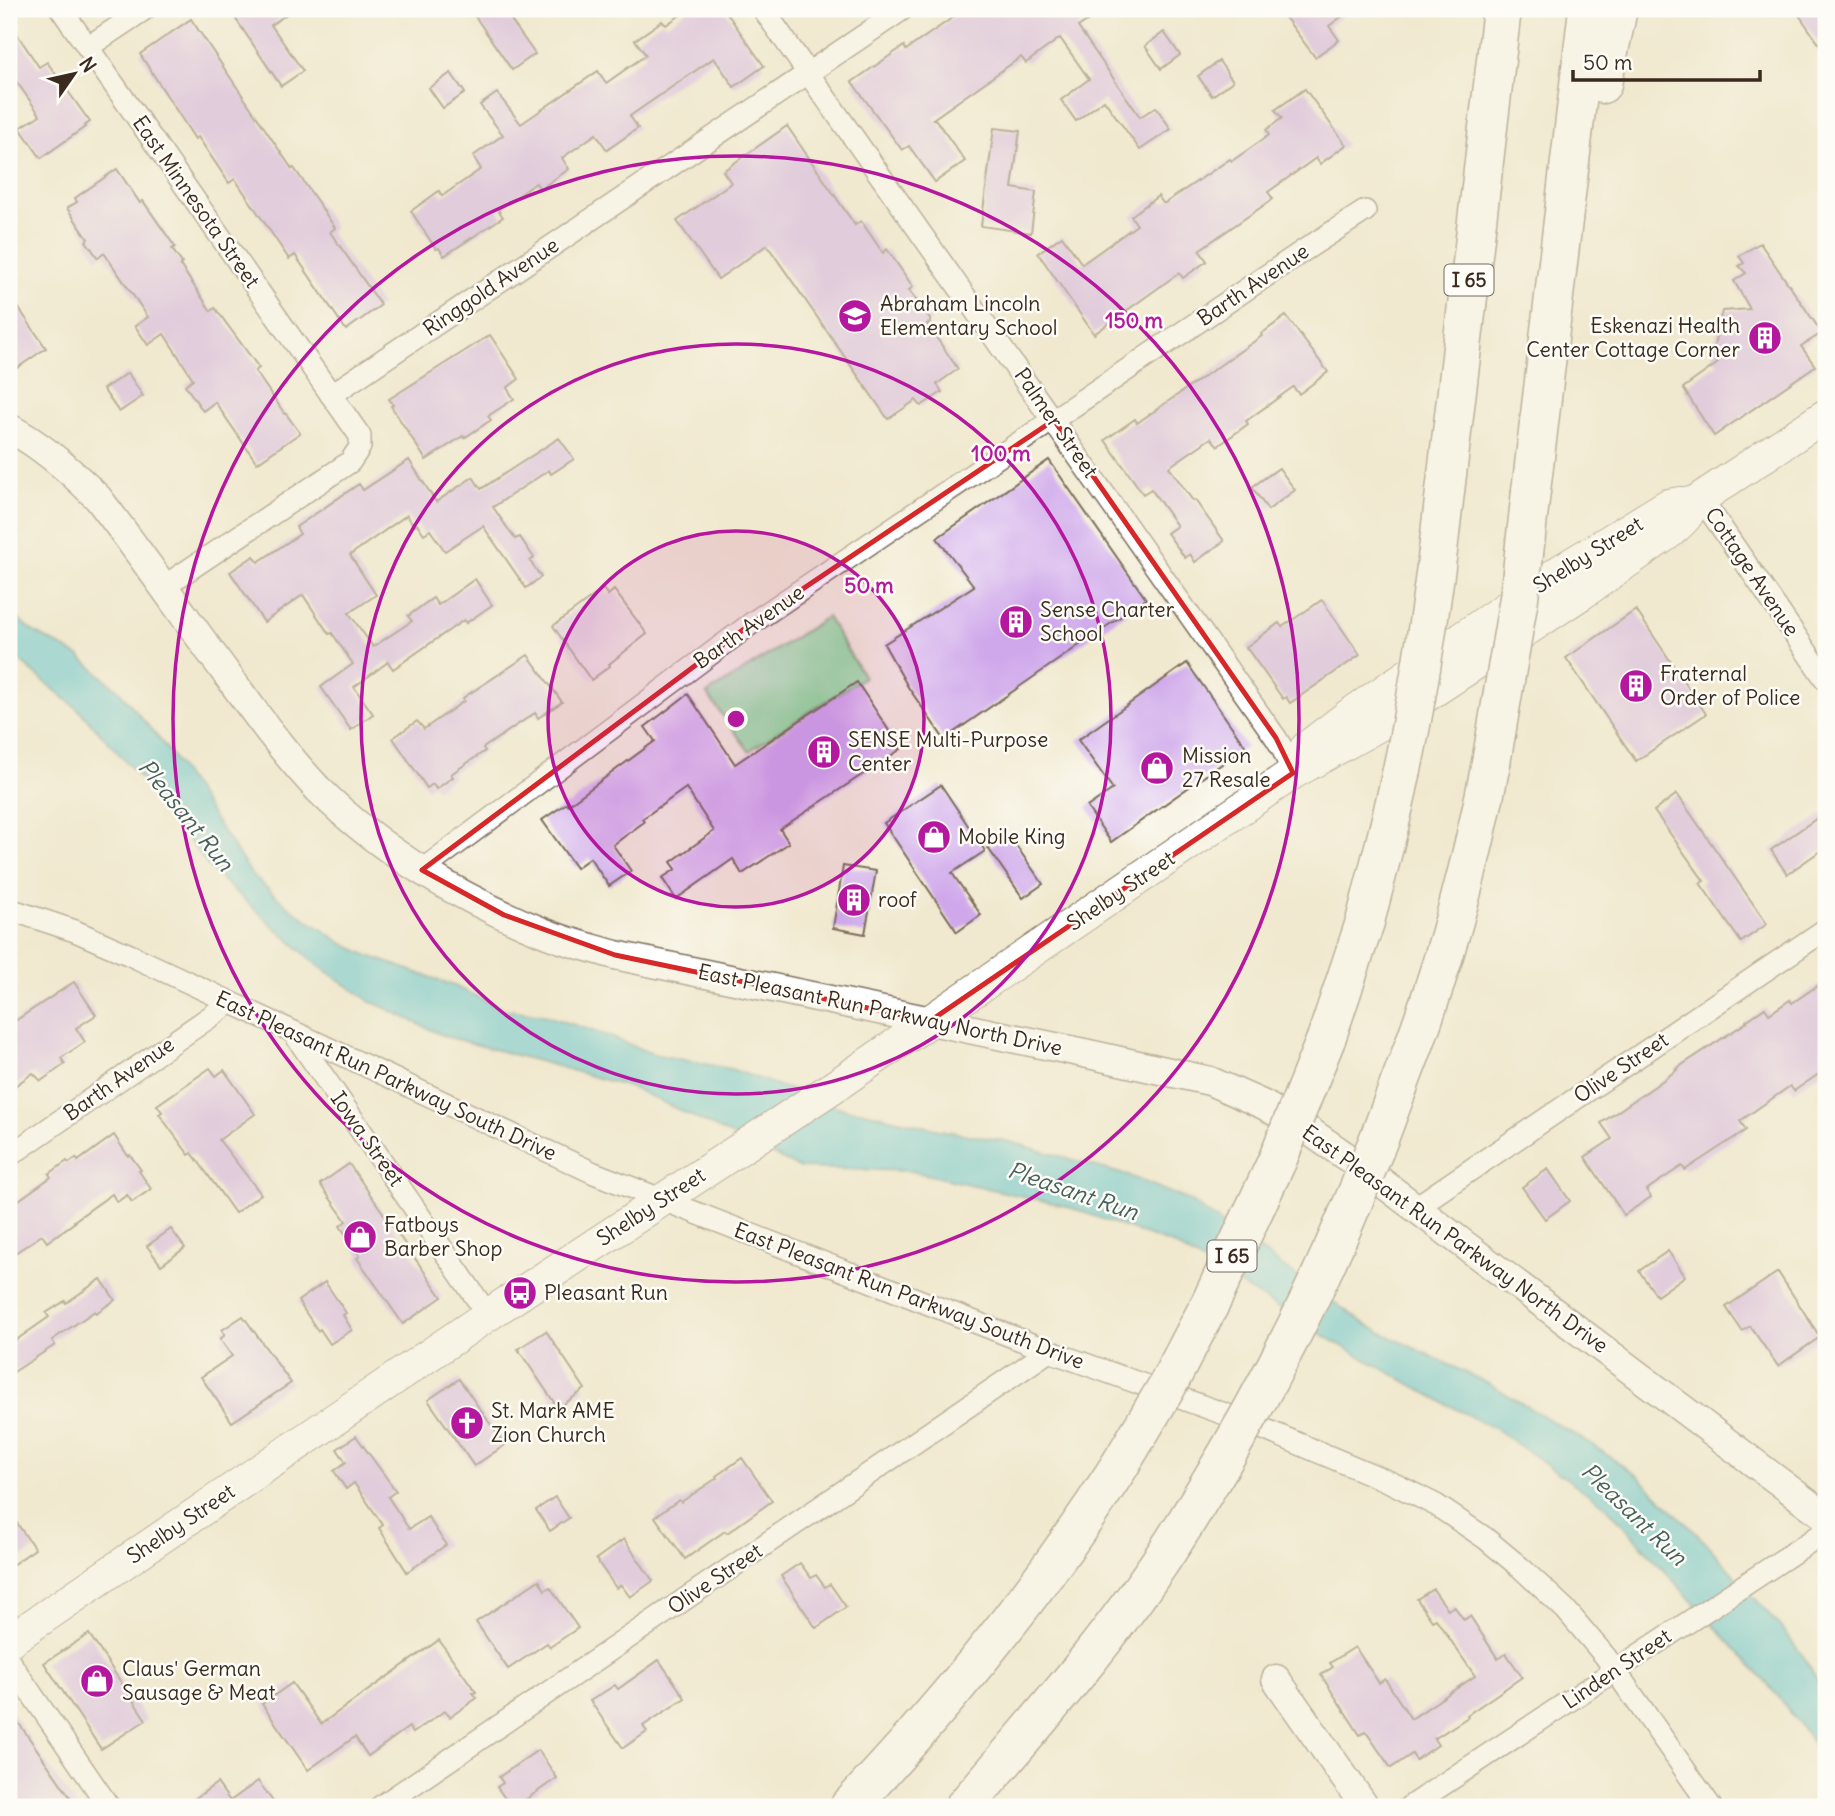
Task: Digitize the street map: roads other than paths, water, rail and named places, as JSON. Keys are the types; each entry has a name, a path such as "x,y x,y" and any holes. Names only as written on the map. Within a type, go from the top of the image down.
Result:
{"highway":[{"name":"I 65","path":"849,1807 934,1713 993,1642 1086,1519 1120,1465 1166,1388 1211,1302 1276,1161 1326,1039 1362,933 1416,703 1438,551 1502,9"},
{"path":"964,1807 1095,1652 1180,1533 1233,1446 1258,1402 1332,1252 1365,1174 1438,977 1479,824 1515,621 1588,9"},
{"path":"1544,371 1618,9"}],"main road":[{"name":"Shelby Street","path":"9,1641 488,1314 838,1084 1293,773 1397,715 1581,594 1684,521 1696,501 1826,415"}],"street":[{"name":"East Minnesota Street","path":"61,9 331,395"},
{"path":"88,47 145,9"},
{"name":"Palmer Street","path":"763,9 1276,738 1293,773"},
{"name":"Ringgold Avenue","path":"331,395 903,9"},
{"name":"Barth Avenue","path":"422,870 752,623 1365,211"},
{"path":"163,587 350,461 360,447 360,436 331,395"},
{"name":"East Pleasant Run Parkway North Drive","path":"9,428 26,437 86,486 112,517 288,756 354,822 422,870 503,915 547,934 615,955 1210,1081 1228,1088 1312,1133 1360,1166 1826,1517"},
{"name":"Cottage Avenue","path":"1696,501 1826,680"},
{"name":"East Pleasant Run Parkway South Drive","path":"9,909 75,931 594,1173 1049,1351 1247,1422 1392,1483 1436,1505 1485,1538 1530,1576 1581,1627 1605,1656 1711,1807"},
{"name":"Olive Street","path":"1416,1207 1826,929"},
{"name":"Barth Avenue","path":"9,1156 230,1003"},
{"name":"Iowa Street","path":"293,1033 488,1314"},
{"name":"Olive Street","path":"380,1807 1049,1351"},
{"name":"Linden Street","path":"1409,1807 1826,1531"},
{"path":"9,1661 109,1807"},
{"path":"1276,1679 1365,1807"}],"water":[{"name":"Pleasant Run","path":"9,612 34,632 79,656 119,691 166,747 252,875 286,905 342,943 369,956 452,985 503,1009 544,1015 653,1054 731,1069 847,1110 1011,1142 1132,1177 1188,1200 1368,1326 1487,1383 1591,1444 1638,1476 1706,1543 1806,1660 1826,1697 1826,1759 1777,1695 1607,1507 1497,1430 1333,1341 1174,1245 1066,1206 911,1171 800,1168 635,1089 444,1036 368,1000 316,964 211,870 155,795 80,711 9,652"}],"place":[{"name":"Abraham Lincoln Elementary School","path":"855,316"},
{"name":"Eskenazi Health Center Cottage Corner","path":"1765,338"},
{"name":"Sense Charter School","path":"1016,622"},
{"name":"Fraternal Order of Police","path":"1636,686"},
{"name":"SENSE Multi-Purpose Center","path":"824,752"},
{"name":"Mission 27 Resale","path":"1157,768"},
{"name":"Mobile King","path":"934,837"},
{"name":"roof","path":"854,900"},
{"name":"Fatboys Barber Shop","path":"360,1237"},
{"name":"Pleasant Run","path":"520,1293"},
{"name":"St. Mark AME Zion Church","path":"467,1423"},
{"name":"Claus' German Sausage & Meat","path":"97,1681"}]}
